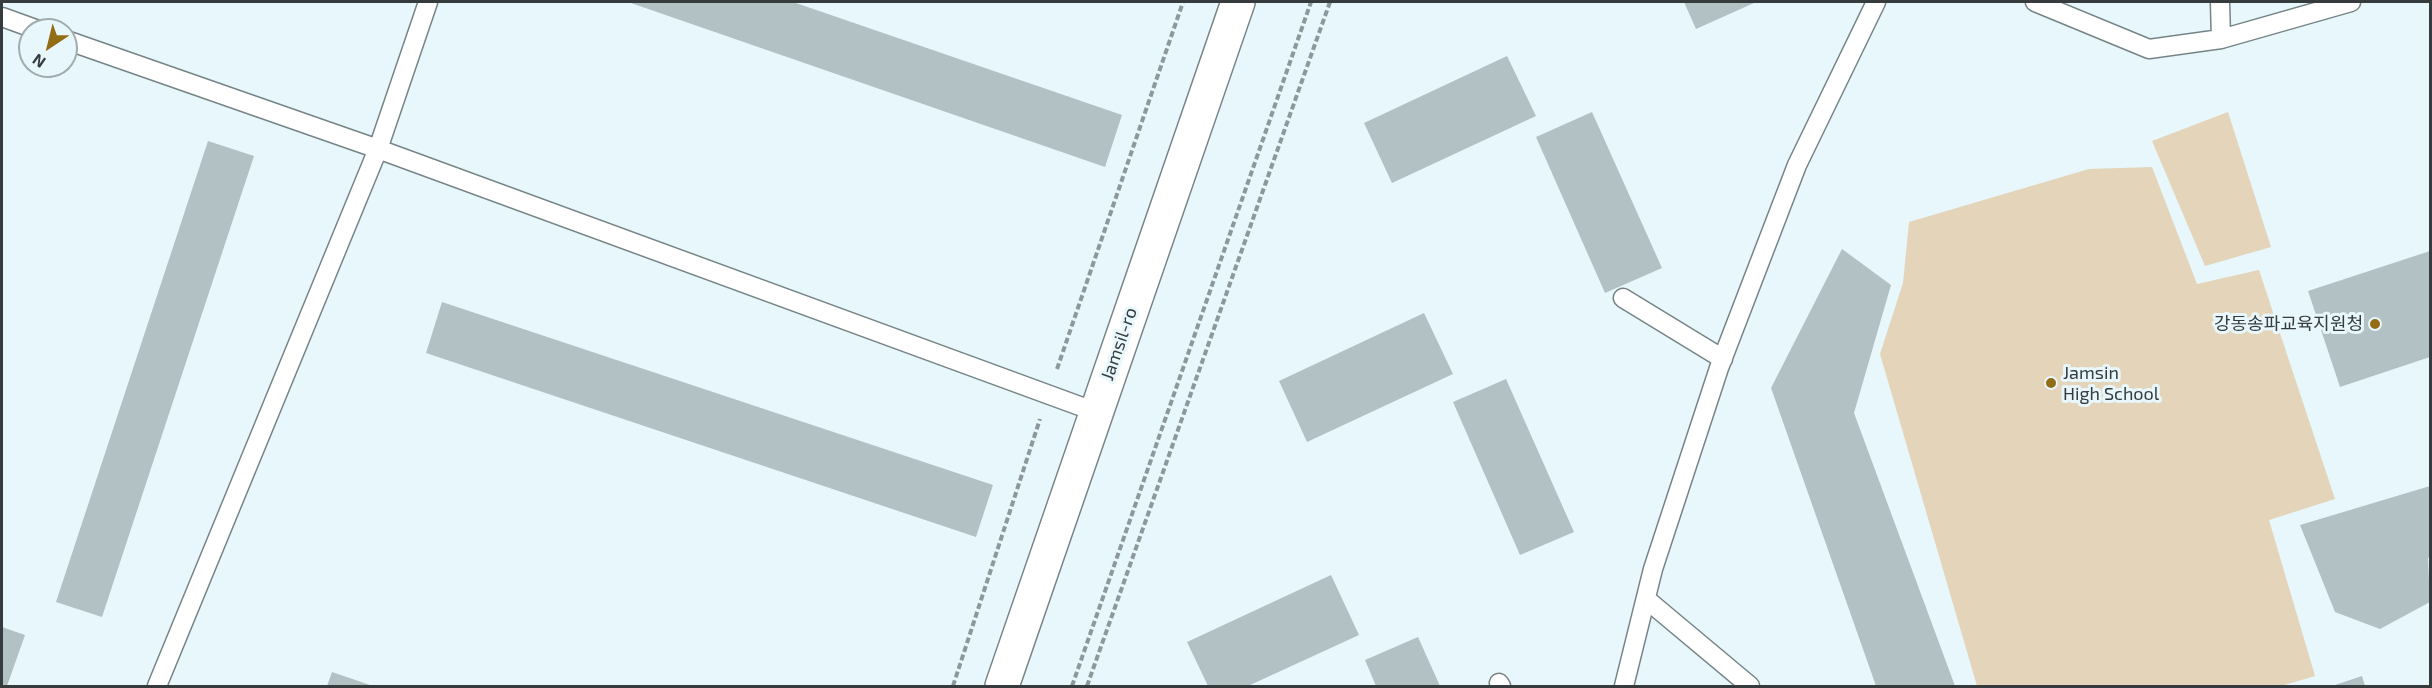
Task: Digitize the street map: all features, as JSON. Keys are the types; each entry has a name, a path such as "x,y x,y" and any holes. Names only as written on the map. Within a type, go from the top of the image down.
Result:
{"street":[{"name":"Jamsil-ro","path":"1002,687 1238,2"}],"lane":[{"path":"157,687 378,148 428,2"},
{"path":"1624,687 1653,569 1723,359 1797,165 1876,2"},
{"path":"2035,2 2149,49 2221,39 2351,2"},
{"path":"2220,2 2221,39"},
{"path":"2,17 18,23"},
{"path":"78,44 378,148 1096,412"},
{"path":"1623,298 1723,359"},
{"path":"1646,599 1750,687"}],"path":[{"path":"953,687 1048,394 1183,2"},
{"path":"1072,687 1311,2"},
{"path":"1087,687 1330,2"}],"shaded area":[{"path":"2228,112 2271,247 2205,266 2152,141"},
{"path":"2152,167 2197,284 2259,270 2335,499 2269,520 2315,676 2281,686 1977,686 1880,354 1903,283 1909,222 2089,169"}],"building":[{"path":"628,2 793,2 1122,115 1105,167"},
{"path":"1684,2 1753,2 1754,3 1696,29"},
{"path":"1507,56 1536,116 1392,183 1364,123"},
{"path":"1592,112 1662,268 1605,293 1536,137"},
{"path":"208,141 254,156 102,617 56,602"},
{"path":"1842,249 1891,285 1854,413 1955,686 1876,686 1771,388"},
{"name":"강동송파교육지원청","path":"2430,251 2430,357 2340,387 2308,291"},
{"path":"442,302 993,485 976,537 426,353"},
{"path":"1424,313 1453,374 1307,442 1279,381"},
{"path":"1506,379 1574,532 1520,555 1453,402"},
{"path":"2430,486 2430,557 2428,558 2430,602 2380,629 2335,612 2300,525"},
{"path":"1331,575 1359,635 1248,686 1208,686 1187,642"},
{"path":"2,627 25,635 7,686 2,684"},
{"path":"1418,637 1440,686 1376,686 1365,660"},
{"path":"332,672 373,686 327,686"},
{"path":"2362,676 2365,686 2332,686"}],"place":[{"name":"강동송파교육지원청","path":"2375,324"},
{"name":"Jamsin High School","path":"2051,383"}]}
